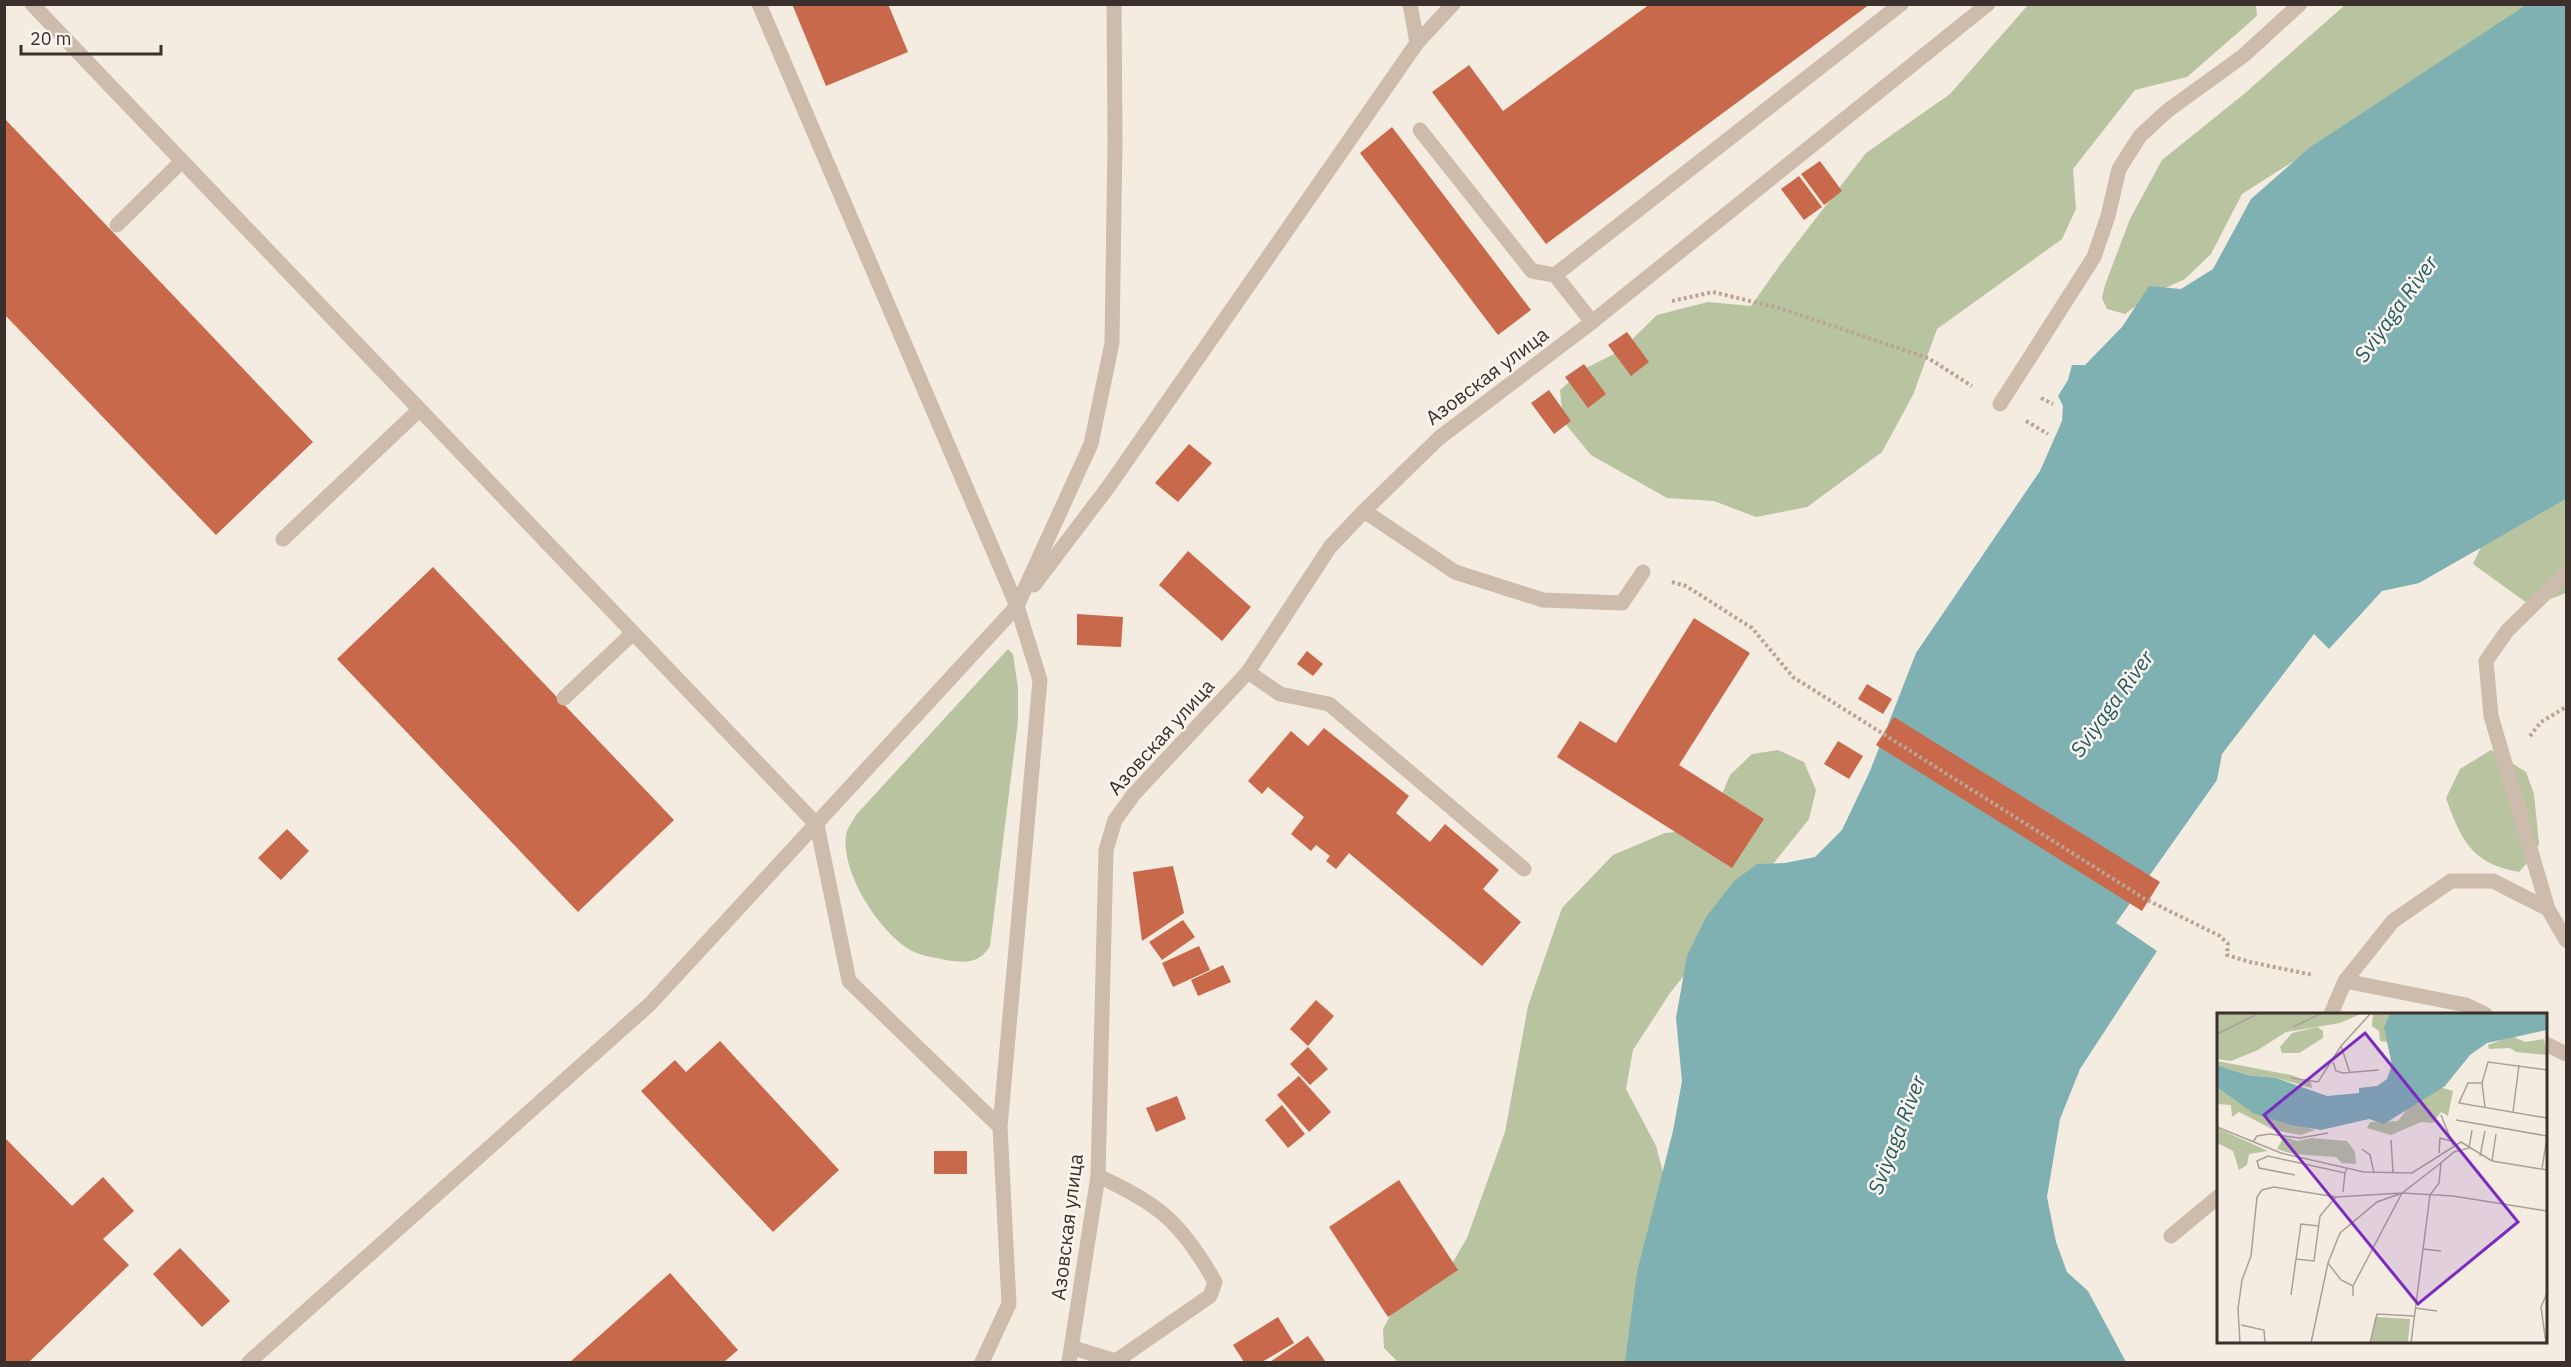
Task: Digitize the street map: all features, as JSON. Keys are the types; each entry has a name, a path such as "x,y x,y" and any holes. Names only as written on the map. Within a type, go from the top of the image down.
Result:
{"street":[{"path":"32,4 817,825 849,981 1000,1127"},
{"path":"759,4 1017,606 1040,680 1000,1127 1009,1304 982,1362"},
{"path":"1017,606 1090,444 1112,343 1115,140 1114,4"},
{"path":"1410,4 1417,43"},
{"path":"249,1362 650,1004 1017,606 1109,486 1417,43 1453,4"},
{"path":"1555,275 1901,4"},
{"name":"Азовская улица","path":"1071,1355 1098,1176 1106,850 1115,820 1134,794 1248,672 1330,548 1364,511 1439,438 1618,302 1988,4"},
{"path":"2000,404 2094,257 2108,216 2119,169 2140,136 2167,111 2243,56 2300,4"},
{"path":"1420,130 1532,272 1555,275 1592,322"},
{"path":"117,225 182,161"},
{"path":"283,539 419,410"},
{"path":"1364,511 1455,572 1543,600 1622,603 1643,572"},
{"path":"2566,573 2507,631 2486,661 2491,716 2548,909 2566,940"},
{"path":"564,698 633,633"},
{"path":"1248,672 1280,694 1329,704 1524,869"},
{"path":"2331,1013 2345,981 2393,921 2451,881 2493,881 2548,909"},
{"path":"2345,981 2466,1005 2483,1013"},
{"path":"2547,1044 2566,1054"},
{"path":"1071,1355 1118,1362 1210,1296 1215,1281 1198,1252 1168,1217 1138,1195 1098,1176"},
{"path":"2171,1236 2217,1198"}],"path":[{"path":"1618,302 1651,306 1713,292 1779,308 1928,358 2000,404"},
{"path":"1643,572 1686,586 1752,628 1793,677 2145,899 2220,936 2228,944 2227,955 2250,962 2345,981"},
{"path":"2506,764 2541,722 2566,707"}],"green space":[{"path":"2028,5 2256,5 2257,16 2187,77 2135,90 2073,169 2076,209 2062,239 1937,329 1913,395 1882,452 1807,507 1756,517 1714,501 1667,498 1591,455 1563,421 1560,390 1584,369 1620,351 1657,315 1708,302 1751,306 1866,153 1950,94"},
{"path":"2345,5 2547,5 2436,71 2242,194 2211,254 2185,279 2152,294 2125,314 2107,309 2102,298 2105,285 2130,219 2162,160 2244,94"},
{"path":"2566,499 2566,593 2531,606 2473,564 2481,547"},
{"path":"1008,649 1013,654 1018,688 1018,721 990,946 981,956 965,962 921,955 896,939 884,927 863,898 849,865 846,835 856,815"},
{"path":"1778,750 1804,762 1816,790 1809,819 1670,993 1633,1050 1626,1089 1656,1146 1672,1206 1647,1362 1398,1362 1384,1348 1383,1329 1391,1314 1449,1269 1467,1238 1505,1132 1528,1006 1562,908 1613,855 1665,833 1699,830 1715,811 1730,775 1752,754"},
{"path":"2491,750 2526,772 2534,794 2539,844 2530,860 2519,872 2490,863 2470,848 2457,826 2446,798 2460,769"}],"water":[{"name":"Sviyaga River","path":"2526,5 2566,5 2566,499 2419,583 2382,591 2329,649 2314,634 2222,754 2217,780 2116,923 2157,951 2080,1069 2060,1119 2047,1197 2056,1242 2067,1272 2088,1291 2126,1362 1625,1362 1637,1272 1673,1131 1682,1081 1676,1018 1687,956 1706,917 1734,881 1757,864 1785,863 1815,857 1842,830 1870,771 1916,653 2040,471 2062,421 2063,406 2058,396 2068,380 2072,365 2085,365 2122,327 2149,286 2181,289 2213,269 2251,199 2309,148"}],"building":[{"path":"792,4 888,4 908,52 826,86"},
{"path":"1650,4 1870,4 1546,244 1432,92 1469,65 1503,111"},
{"path":"4,118 313,442 216,535 4,314"},
{"path":"1392,127 1531,310 1498,335 1360,153"},
{"path":"1820,161 1842,191 1824,205 1801,174"},
{"path":"1799,176 1822,207 1804,220 1781,189"},
{"path":"1627,332 1649,362 1631,376 1608,345"},
{"path":"1584,364 1606,394 1588,408 1565,377"},
{"path":"1549,390 1571,421 1554,434 1531,403"},
{"path":"1189,444 1212,463 1178,502 1155,483"},
{"path":"1188,551 1251,607 1222,641 1159,585"},
{"path":"433,567 674,820 578,912 337,659"},
{"path":"1077,614 1123,617 1121,647 1077,645"},
{"path":"1694,618 1750,653 1679,765 1764,819 1732,868 1557,757 1580,721 1616,743"},
{"path":"1307,651 1323,664 1313,676 1297,664"},
{"path":"1867,684 1892,699 1883,714 1858,699"},
{"path":"1894,717 2160,882 2142,911 1876,745"},
{"path":"1324,728 1409,796 1396,813 1430,842 1445,824 1499,870 1483,889 1521,922 1482,966 1349,853 1336,869 1326,861 1330,856 1316,845 1311,851 1291,834 1304,817 1268,787 1262,794 1248,781 1291,731 1308,746"},
{"path":"1838,741 1863,756 1849,779 1824,764"},
{"path":"287,829 309,851 281,880 258,858"},
{"path":"1173,866 1184,913 1142,941 1133,872"},
{"path":"1183,920 1195,937 1162,960 1149,942"},
{"path":"1199,946 1210,970 1173,987 1162,963"},
{"path":"1223,965 1231,982 1198,996 1191,980"},
{"path":"1316,1000 1334,1016 1308,1046 1290,1029"},
{"path":"720,1041 839,1170 773,1232 641,1091 675,1060 686,1072"},
{"path":"1308,1047 1328,1069 1310,1085 1290,1064"},
{"path":"1299,1076 1331,1112 1309,1132 1277,1095"},
{"path":"1177,1096 1186,1119 1156,1132 1146,1108"},
{"path":"1282,1105 1305,1134 1288,1148 1265,1120"},
{"path":"4,1137 72,1206 103,1177 134,1211 103,1239 129,1265 29,1362 4,1362"},
{"path":"934,1151 967,1151 967,1174 934,1174"},
{"path":"1399,1180 1458,1270 1388,1317 1329,1227"},
{"path":"180,1248 230,1301 202,1327 153,1274"},
{"path":"670,1273 738,1350 724,1362 570,1362"},
{"path":"1278,1317 1294,1343 1262,1362 1244,1362 1233,1345"},
{"path":"1308,1336 1325,1361 1270,1362"}]}
